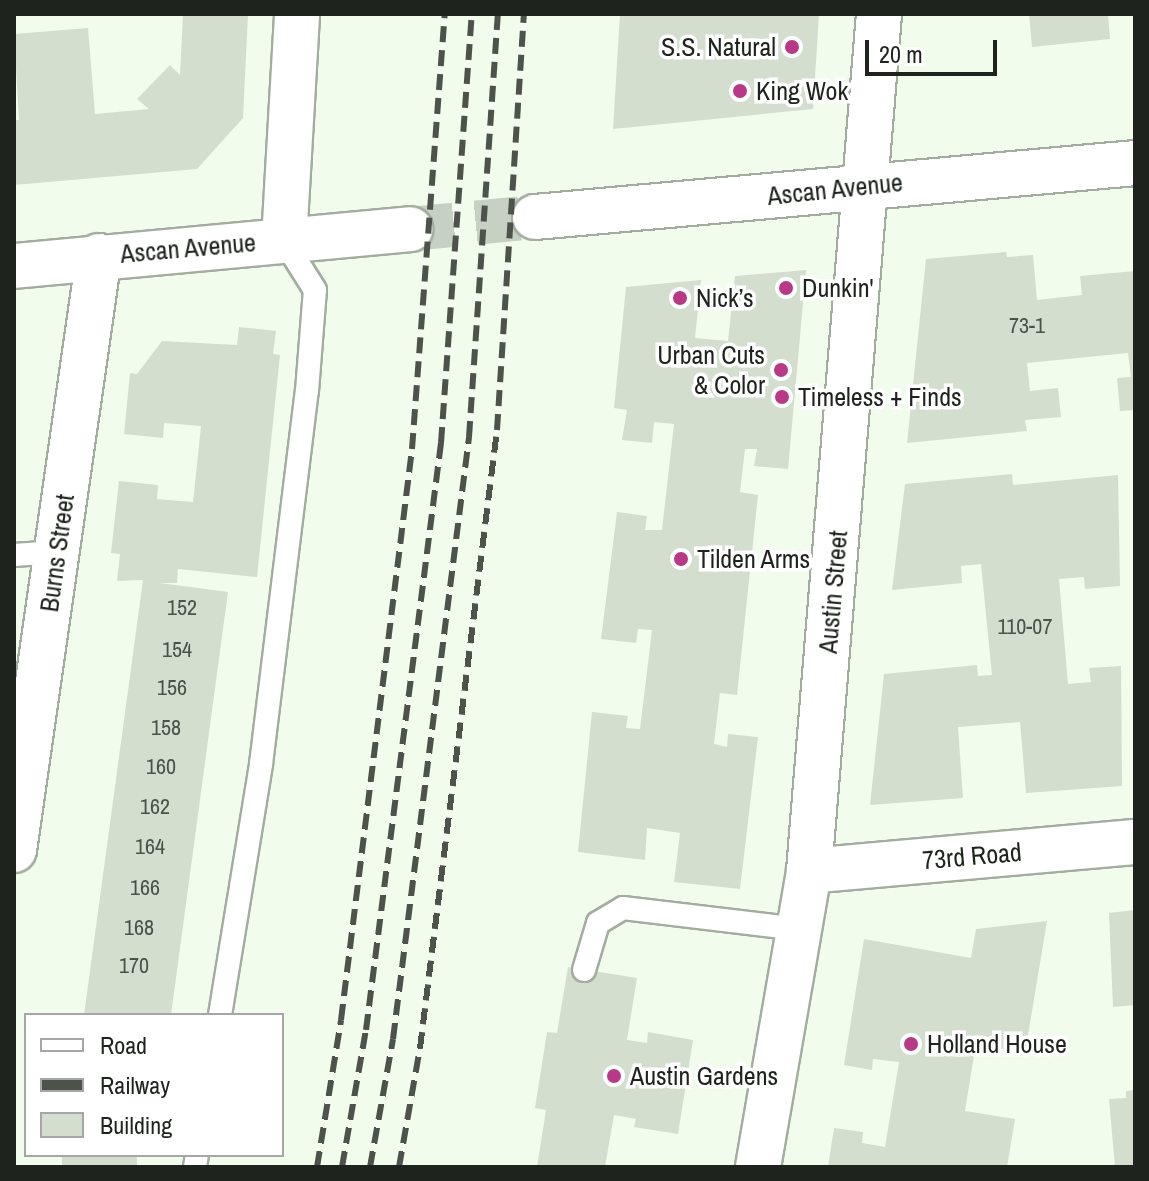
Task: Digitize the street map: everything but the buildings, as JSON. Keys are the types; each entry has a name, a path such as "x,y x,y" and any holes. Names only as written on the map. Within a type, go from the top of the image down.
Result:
{"street":[{"path":"284,241 297,14"},
{"name":"Austin Street","path":"758,1167 809,871 868,186 879,14"},
{"name":"Ascan Avenue","path":"535,217 1135,163"},
{"name":"Ascan Avenue","path":"14,266 410,229"},
{"name":"Burns Street","path":"16,824 99,256"},
{"name":"73rd Road","path":"809,871 1135,842"}],"lane":[{"path":"220,1013 261,764 309,376 315,290 284,241"},
{"path":"14,555 57,552"},
{"path":"584,970 598,923 623,908 799,929"}],"tunnel":[{"path":"410,229 535,217"}],"railway":[{"path":"317,1167 341,1020 412,449 445,14"},
{"path":"342,1167 366,1030 441,443 472,14"},
{"path":"370,1167 393,1039 469,437 498,14"},
{"path":"399,1167 420,1048 497,430 524,14"}],"place":[{"name":"S.S. Natural","path":"792,47"},
{"name":"King Wok","path":"740,91"},
{"name":"Dunkin'","path":"786,288"},
{"name":"Nick’s","path":"680,298"},
{"name":"Urban Cuts & Color","path":"781,370"},
{"name":"Timeless + Finds","path":"782,397"},
{"name":"Tilden Arms","path":"681,559"},
{"name":"Holland House","path":"911,1044"},
{"name":"Austin Gardens","path":"614,1076"}]}
